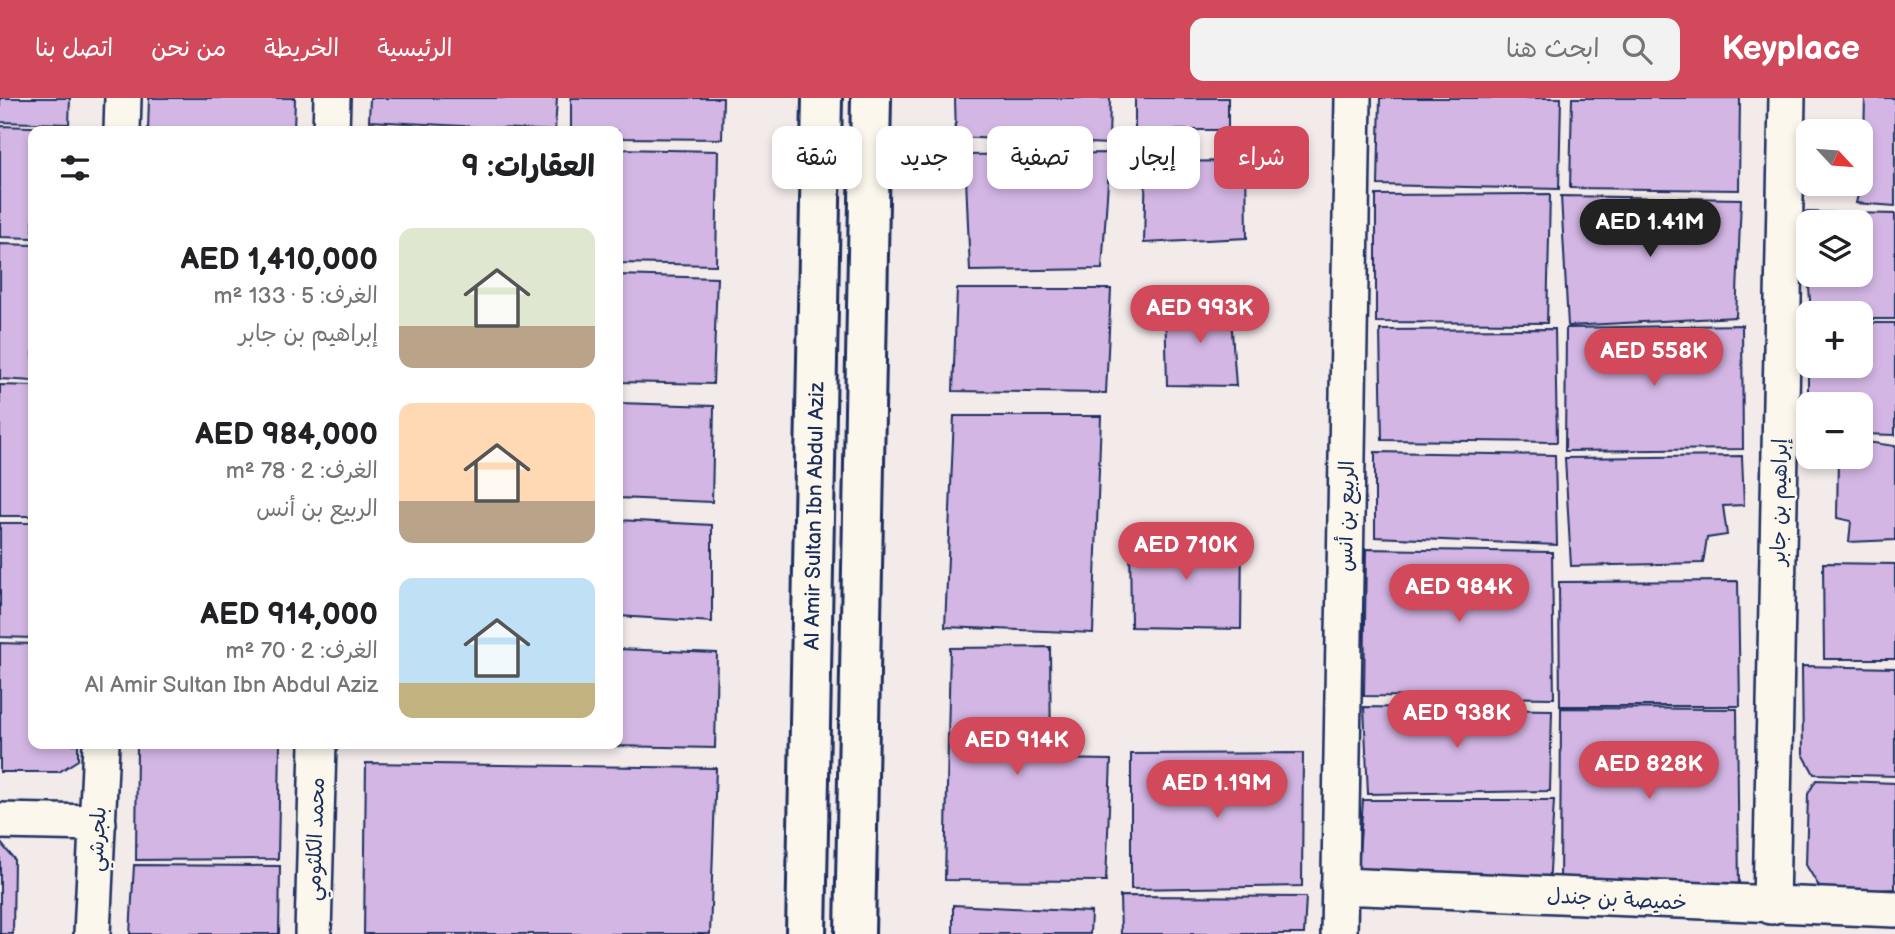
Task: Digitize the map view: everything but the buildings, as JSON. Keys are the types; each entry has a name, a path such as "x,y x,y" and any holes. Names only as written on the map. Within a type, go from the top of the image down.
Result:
{"street":[{"path":"122,126 123,98"},
{"path":"331,126 332,98"},
{"name":"Al Amir Sultan Ibn Abdul Aziz","path":"806,934 822,98"},
{"path":"855,934 871,98"},
{"name":"الربيع بن أنس","path":"1339,934 1353,98"},
{"name":"إبراهيم بن جابر","path":"1771,906 1787,98"},
{"name":"بلجرشي","path":"92,934 101,749"},
{"name":"محمد الكلثومي","path":"313,934 318,749"},
{"path":"0,821 98,823"},
{"name":"خميصة بن جندل","path":"1339,886 1771,906 1895,909"}]}
